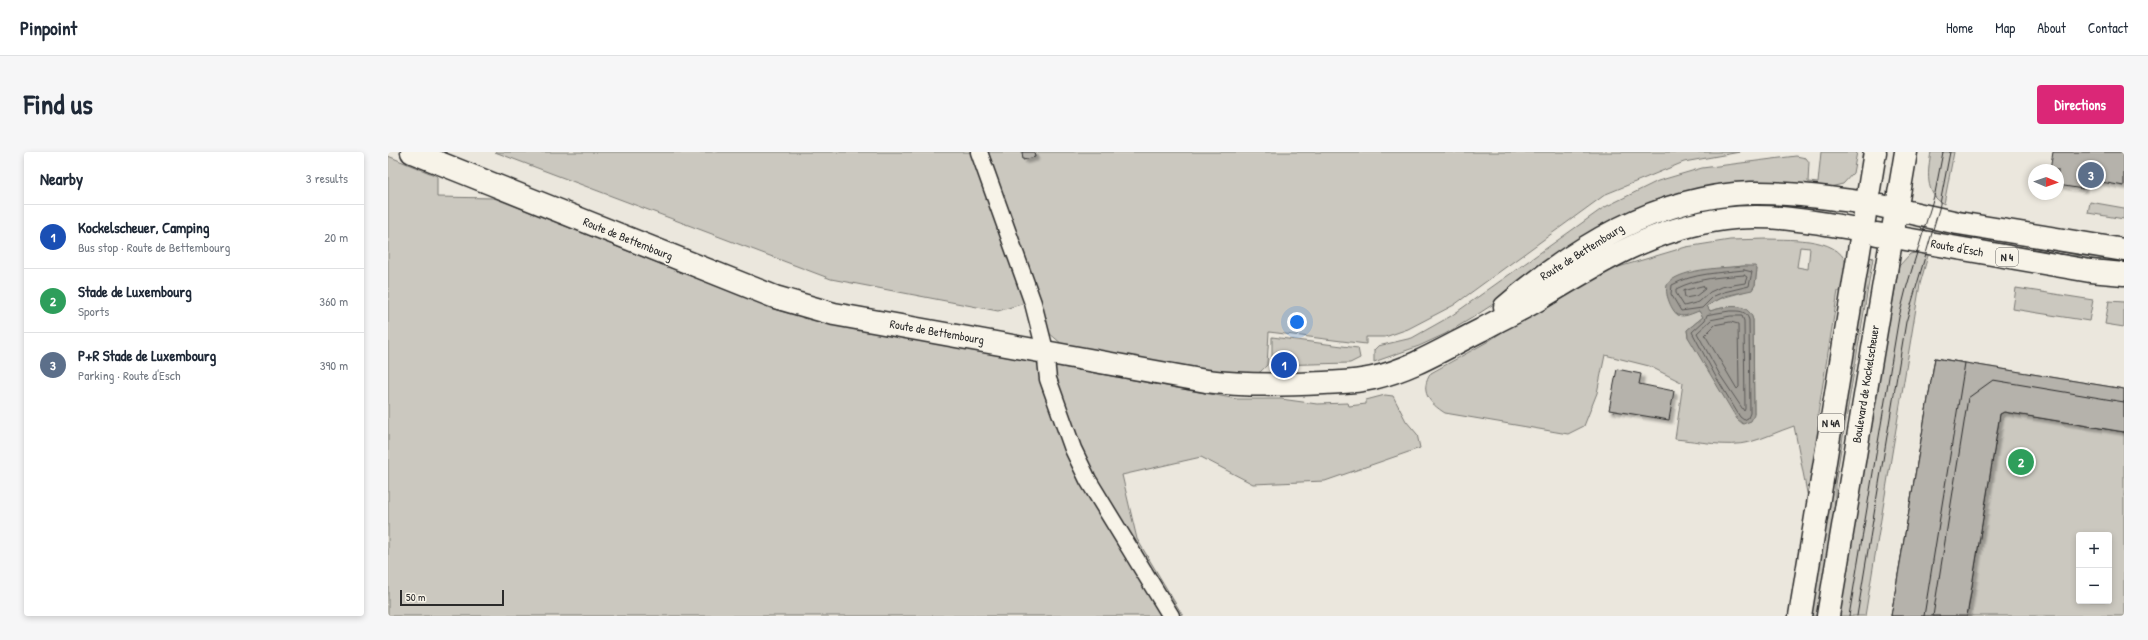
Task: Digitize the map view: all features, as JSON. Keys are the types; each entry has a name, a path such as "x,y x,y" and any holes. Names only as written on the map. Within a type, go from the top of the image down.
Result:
{"main road":[{"name":"Route de Bettembourg","path":"412,152 775,297 834,314 1045,350 1206,381 1276,386 1360,381 1374,378 1426,359 1539,299 1600,262 1646,239 1700,223 1725,219 1789,218 1862,230"},
{"path":"1862,230 1875,152"},
{"name":"Boulevard de Kockelscheuer","path":"1828,616 1890,236 1906,152"},
{"name":"Route de Bettembourg","path":"1479,330 1530,286 1557,266 1615,230 1649,214 1686,203 1750,193 1807,195 1866,203"},
{"name":"Route d'Esch","path":"1866,203 1895,208 1958,224 2124,250"},
{"name":"Route d'Esch","path":"1862,230 2090,271 2124,274"},
{"name":"N 4A","path":"1800,616 1862,230"}],"street":[{"path":"979,152 1033,303 1045,350 1048,379 1082,468 1171,616"}],"shaded area":[{"path":"495,152 1740,152 1684,162 1606,194 1454,305 1408,329 1385,337 1366,337 1366,344 1269,332 1267,365 1258,373 1244,375 1222,374 1164,365 1062,344 1049,333 1025,303 998,311 831,279"},
{"path":"1821,152 1857,152 1853,173 1843,184 1826,188 1768,185 1581,247 1445,334 1419,346 1374,362 1374,350 1378,346 1412,338 1451,316 1603,208 1658,181 1702,168 1796,156 1806,158 1809,162 1808,182 1818,183"},
{"path":"1931,152 1954,152 1944,204 1938,200 1930,188 1929,166"},
{"path":"388,156 437,176 437,197 494,198 777,310 833,325 1237,399 1281,399 1317,404 1348,403 1349,406 1366,404 1366,400 1385,395 1393,396 1406,421 1417,434 1420,448 1325,481 1253,484 1201,457 1122,475 1137,539 1183,616 388,616"},
{"path":"2090,202 2124,208 2124,219 2088,213"},
{"path":"1967,238 2069,255 2124,258 2124,267 1966,243"},
{"path":"1790,239 1815,242 1837,251 1844,259 1848,270 1846,292 1838,291 1818,414 1820,440 1809,503 1794,426 1741,444 1712,444 1675,439 1683,383 1649,366 1605,355 1597,393 1584,426 1568,434 1445,413 1430,401 1426,391 1426,385 1431,373 1487,342 1575,284 1612,269 1686,247 1730,240","holes":["1800,247 1810,248 1808,269 1797,267","1744,266 1755,267 1757,269 1755,285 1744,292 1720,299 1707,306 1710,311 1735,306 1741,307 1750,314 1753,320 1754,414 1688,337 1687,330 1703,317 1699,311 1679,315 1675,312 1667,295 1705,270"]},
{"path":"1929,252 1920,284 1865,616 1834,616 1873,384 1884,351 1899,266 1910,254"},
{"path":"1870,257 1873,258 1835,485 1835,520 1820,616 1808,616 1867,265"},
{"path":"2016,288 2093,300 2089,321 2013,309"},
{"path":"2109,301 2124,302 2124,327 2105,324"},
{"path":"1272,337 1358,348 1360,358 1350,363 1272,365"},
{"path":"1935,358 2124,389 2124,616 1891,616"}],"water":[{"path":"1755,266 1757,269 1755,285 1752,290 1725,296 1707,306 1710,311 1735,306 1741,307 1750,314 1753,320 1754,415 1751,421 1743,424 1737,419 1688,337 1687,330 1703,317 1699,311 1686,316 1680,316 1675,313 1668,299 1666,289 1669,282 1676,277 1694,271"}],"building":[{"path":"1022,152 1034,152 1035,157 1023,160"},
{"path":"2053,152 2124,152 2124,186 2084,179 2083,189 2064,186 2064,164 2051,164"},
{"path":"1935,358 2124,389 2124,432 2004,412 2000,414 1967,616 1891,616"},
{"path":"1935,358 1965,363 1924,616 1891,616"},
{"path":"1617,369 1641,374 1639,384 1674,391 1669,420 1609,410"},
{"path":"1993,380 2124,402 2124,432 2004,412 2000,414 1967,616 1933,616 1968,398"}],"tram line":[{"path":"1849,616 1899,317 1935,193 1943,152"},
{"path":"1857,616 1906,322 1939,209 1950,152"}],"place":[{"name":"P+R Stade de Luxembourg","path":"2091,175"},
{"name":"Kockelscheuer, Camping","path":"1284,365"},
{"name":"Stade de Luxembourg","path":"2021,462"}]}
